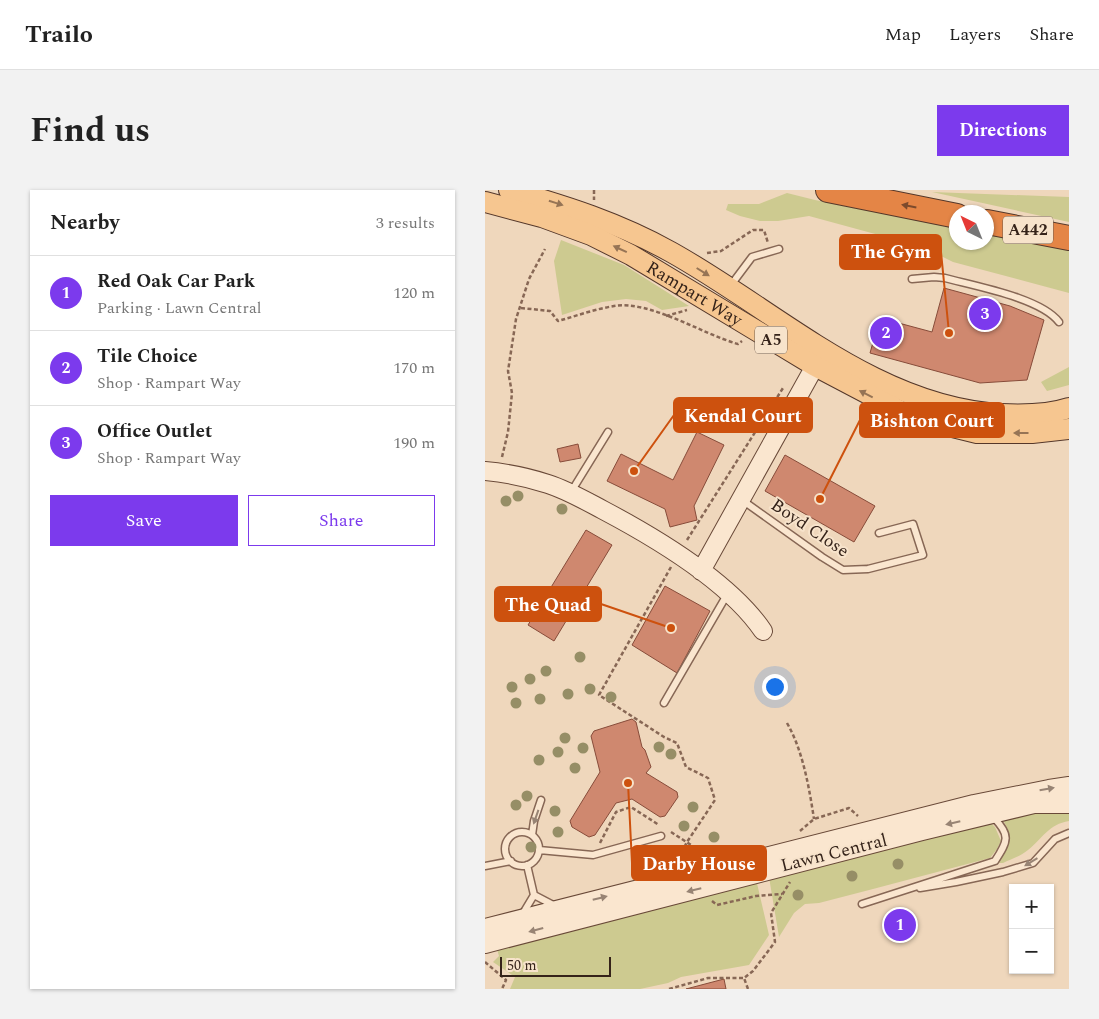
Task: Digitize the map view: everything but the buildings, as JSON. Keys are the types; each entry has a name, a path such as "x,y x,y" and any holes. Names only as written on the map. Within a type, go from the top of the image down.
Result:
{"highway":[{"path":"828,190 949,214"},
{"name":"A442","path":"994,223 1069,238"}],"main road":[{"name":"Rampart Way","path":"509,190 563,206 632,231 729,288 823,350 853,367 917,396 975,413 1021,415 1069,408"},
{"name":"Rampart Way","path":"485,202 542,217 631,254 842,382 911,417 977,433 1032,433 1069,429"}],"street":[{"path":"701,571 815,366"},
{"path":"485,472 513,474 550,484 630,525 663,544 728,592 754,618 763,631"},
{"name":"Lawn Central","path":"485,928 955,809 1069,786"},
{"name":"Lawn Central","path":"485,944 1034,804 1069,804"}],"lane":[{"path":"729,288 752,257 779,249"},
{"path":"912,280 934,277 945,278 1029,302 1053,314 1059,322"},
{"path":"570,493 608,432"},
{"name":"Boyd Close","path":"741,500 843,570 868,569 923,555 913,524 879,532"},
{"path":"664,703 728,592"},
{"path":"532,835 534,821 541,800"},
{"path":"862,904 995,861 1005,846 1005,835 1002,827 990,815"},
{"path":"524,832 532,835 538,842 539,850 533,862 521,866 511,861 506,854 505,846 509,838 516,833 524,832"},
{"path":"905,890 956,882 1003,872 1033,863 1055,839 1069,833"},
{"path":"539,850 593,855 661,836"},
{"path":"485,866 511,861"},
{"path":"519,919 534,895 527,865"},
{"path":"534,895 560,908"}],"path":[{"path":"707,253 721,251 753,230 764,230 771,252"},
{"path":"502,460 508,432 512,393 508,371 516,320 529,279 545,249"},
{"path":"521,308 550,311 558,321 615,306 639,307 720,339 738,344 743,340"},
{"path":"665,316 694,308"},
{"path":"687,540 786,382"},
{"path":"787,723 795,738 811,797 814,819"},
{"path":"593,855 616,812 631,807 711,858"},
{"path":"659,825 663,835 661,836"},
{"path":"669,989 708,978 744,978 753,971 775,942 771,913 791,881 790,877"},
{"path":"485,962 506,980 502,989"},
{"path":"744,978 748,989"}],"shaded area":[{"path":"932,192 1069,197 1069,222 994,205"},
{"path":"787,193 949,227 949,250 994,250 994,234 1069,249 1069,293 953,262 923,247 809,216 778,221 760,221 726,210 728,204 759,204"},
{"path":"561,240 624,265 689,306 662,310 646,301 626,299 602,302 562,315 554,261"},
{"path":"1069,367 1069,385 1047,391 1041,382"},
{"path":"1025,810 1069,810 1069,821 1056,825 1046,832 1033,846 1022,854 999,863 1009,842 1006,825 1001,817"},
{"path":"990,822 995,827 1001,841 990,858 819,903 805,904 794,913 779,937 769,877"},
{"path":"756,879 769,935 749,965 681,977 668,983 640,989 510,989 515,977 493,962 499,956 496,946"}],"place":[{"name":"Office Outlet","path":"985,314"},
{"name":"Tile Choice","path":"886,333"},
{"name":"The Gym","path":"949,333"},
{"name":"Kendal Court","path":"634,471"},
{"name":"Bishton Court","path":"820,499"},
{"name":"The Quad","path":"671,628"},
{"name":"Darby House","path":"628,783"},
{"name":"Red Oak Car Park","path":"900,925"}]}
